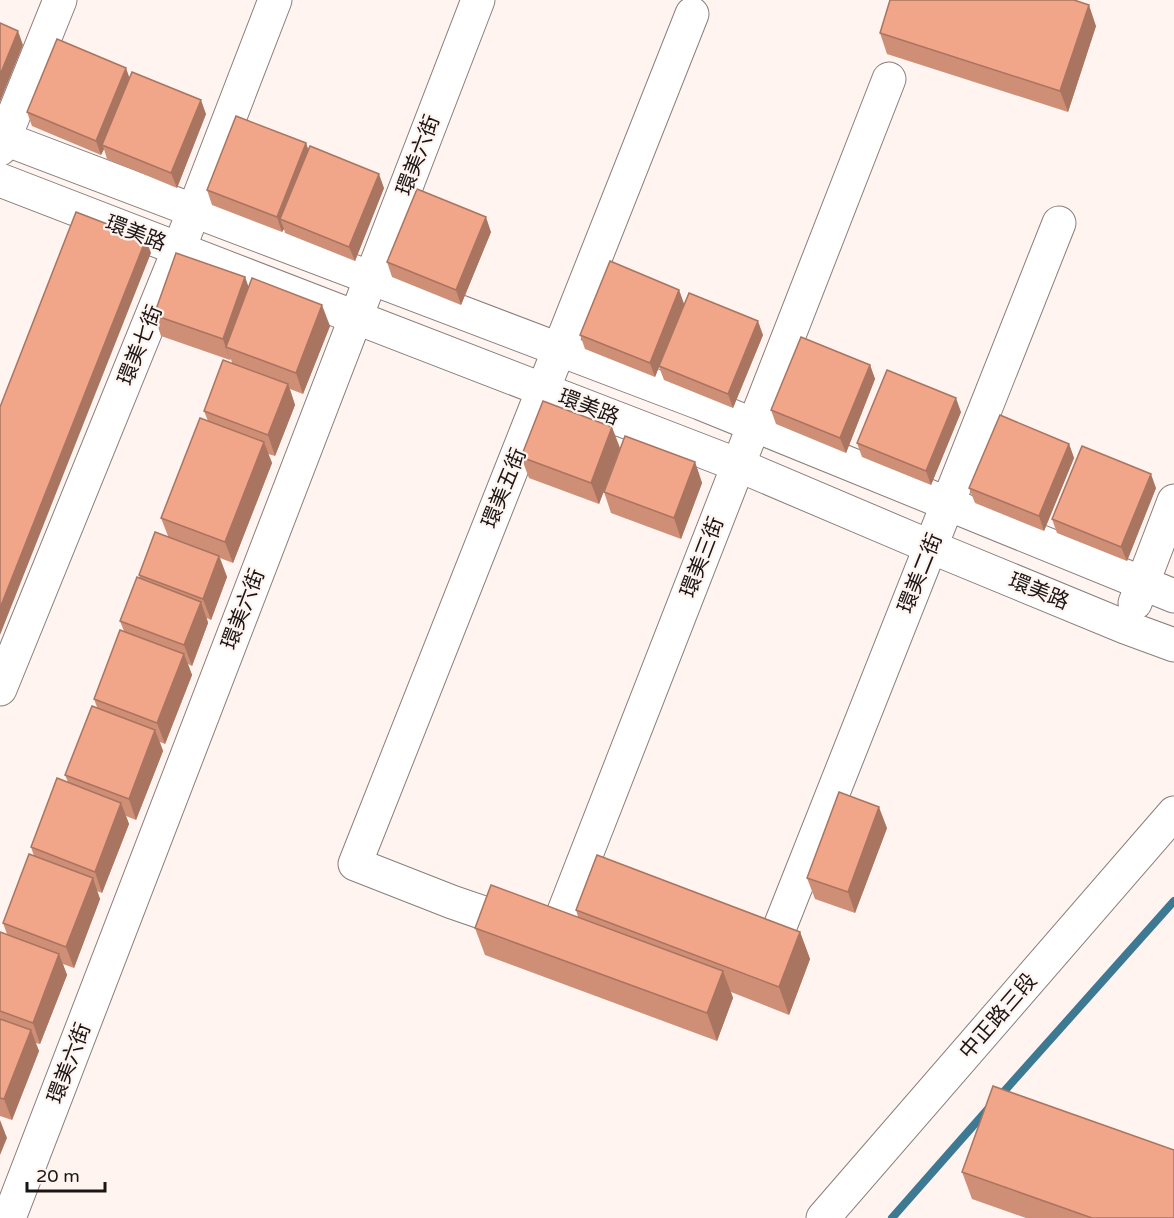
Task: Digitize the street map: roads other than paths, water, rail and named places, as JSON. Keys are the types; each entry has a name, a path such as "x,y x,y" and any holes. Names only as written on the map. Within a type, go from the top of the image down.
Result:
{"main road":[{"path":"1,141 60,0"},
{"name":"環美七街","path":"0,689 178,249 275,0"},
{"name":"環美六街","path":"9,1218 478,0"},
{"name":"環美五街","path":"452,902 354,864 692,14"},
{"name":"環美三街","path":"452,902 554,937 889,79"},
{"name":"環美路","path":"1,141 371,277 559,351 700,403 1174,596"},
{"name":"環美路","path":"0,180 738,465 931,547 1174,645"},
{"name":"環美二街","path":"782,924 1059,223"},
{"path":"1125,627 1174,501"},
{"name":"中正路三段","path":"823,1218 1174,813"}],"waterway":[{"path":"1000,1096 1174,901"},
{"path":"892,1218 988,1109"}]}
